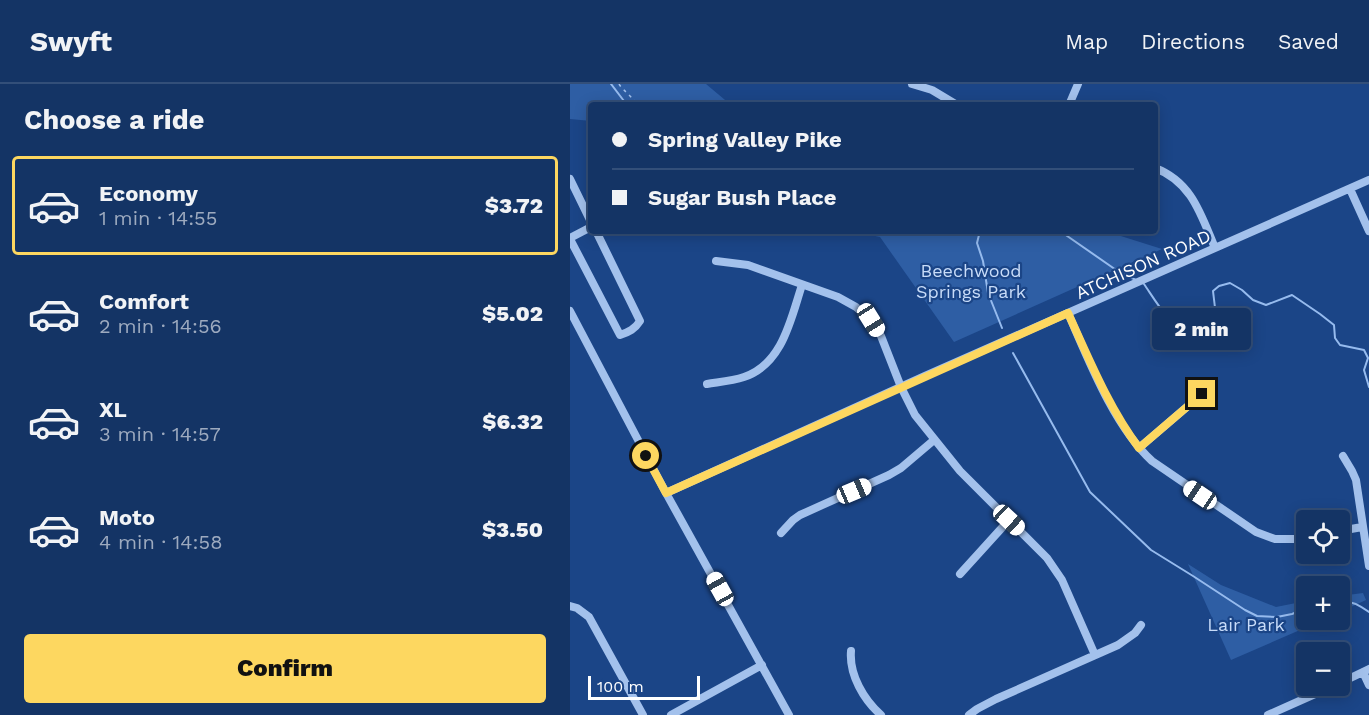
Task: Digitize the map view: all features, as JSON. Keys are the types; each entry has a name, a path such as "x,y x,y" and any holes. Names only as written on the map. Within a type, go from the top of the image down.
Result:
{"street":[{"path":"912,84 933,87 953,102"},
{"path":"1071,102 1078,84"},
{"path":"1158,170 1174,178 1190,194 1215,248"},
{"path":"570,179 588,216"},
{"name":"ATCHISON ROAD","path":"666,493 1369,180"},
{"path":"1350,189 1369,231"},
{"path":"588,229 570,239 620,335 636,327 640,321 597,234"},
{"path":"716,261 748,265 838,297 856,307 871,320 915,415 960,471 1035,544 1055,568 1095,655"},
{"path":"707,384 747,376 761,368 774,356 782,342 802,285"},
{"path":"570,311 666,493 789,715"},
{"path":"1068,313 1127,432 1152,461 1256,532 1285,540 1296,538"},
{"path":"1139,448 1202,394"},
{"path":"781,533 800,515 895,472 934,440"},
{"path":"1343,456 1356,480 1369,566"},
{"path":"960,574 1009,520"},
{"path":"1350,529 1362,527"},
{"path":"570,606 589,616 643,715"},
{"path":"969,715 977,709 1127,640 1141,625"},
{"path":"851,651 850,663 856,681 870,704 882,715"},
{"path":"672,715 762,665"},
{"path":"1350,678 1366,671 1369,686"},
{"path":"1268,715 1286,712 1315,696"}],"path":[{"path":"620,84 636,102"}],"green space":[{"path":"570,84 706,84 727,102 588,102 588,121 570,119"},
{"name":"Beechwood Springs Park","path":"866,234 1114,234 1162,249 954,342 880,237"},
{"name":"Lair Park","path":"1188,564 1221,585 1276,607 1296,603 1296,630 1300,630 1231,660"},
{"path":"1363,593 1366,600 1350,607 1350,595"}],"waterway":[{"path":"611,84 625,102"},
{"path":"987,234 979,235 977,243 983,261 988,293 1002,328"},
{"path":"1064,234 1119,272 1136,280"},
{"path":"1141,282 1170,320 1191,337 1215,326 1213,291 1219,286 1230,283 1253,300 1266,305 1292,295 1334,325 1335,338 1340,345 1364,350 1368,358 1364,370 1369,387"},
{"path":"1013,353 1090,492 1151,550 1257,616 1277,617 1296,612"},
{"path":"1350,602 1369,612"}],"route":[{"path":"646,456 666,493 1068,313 1104,391 1127,432 1139,448 1202,394"}]}
